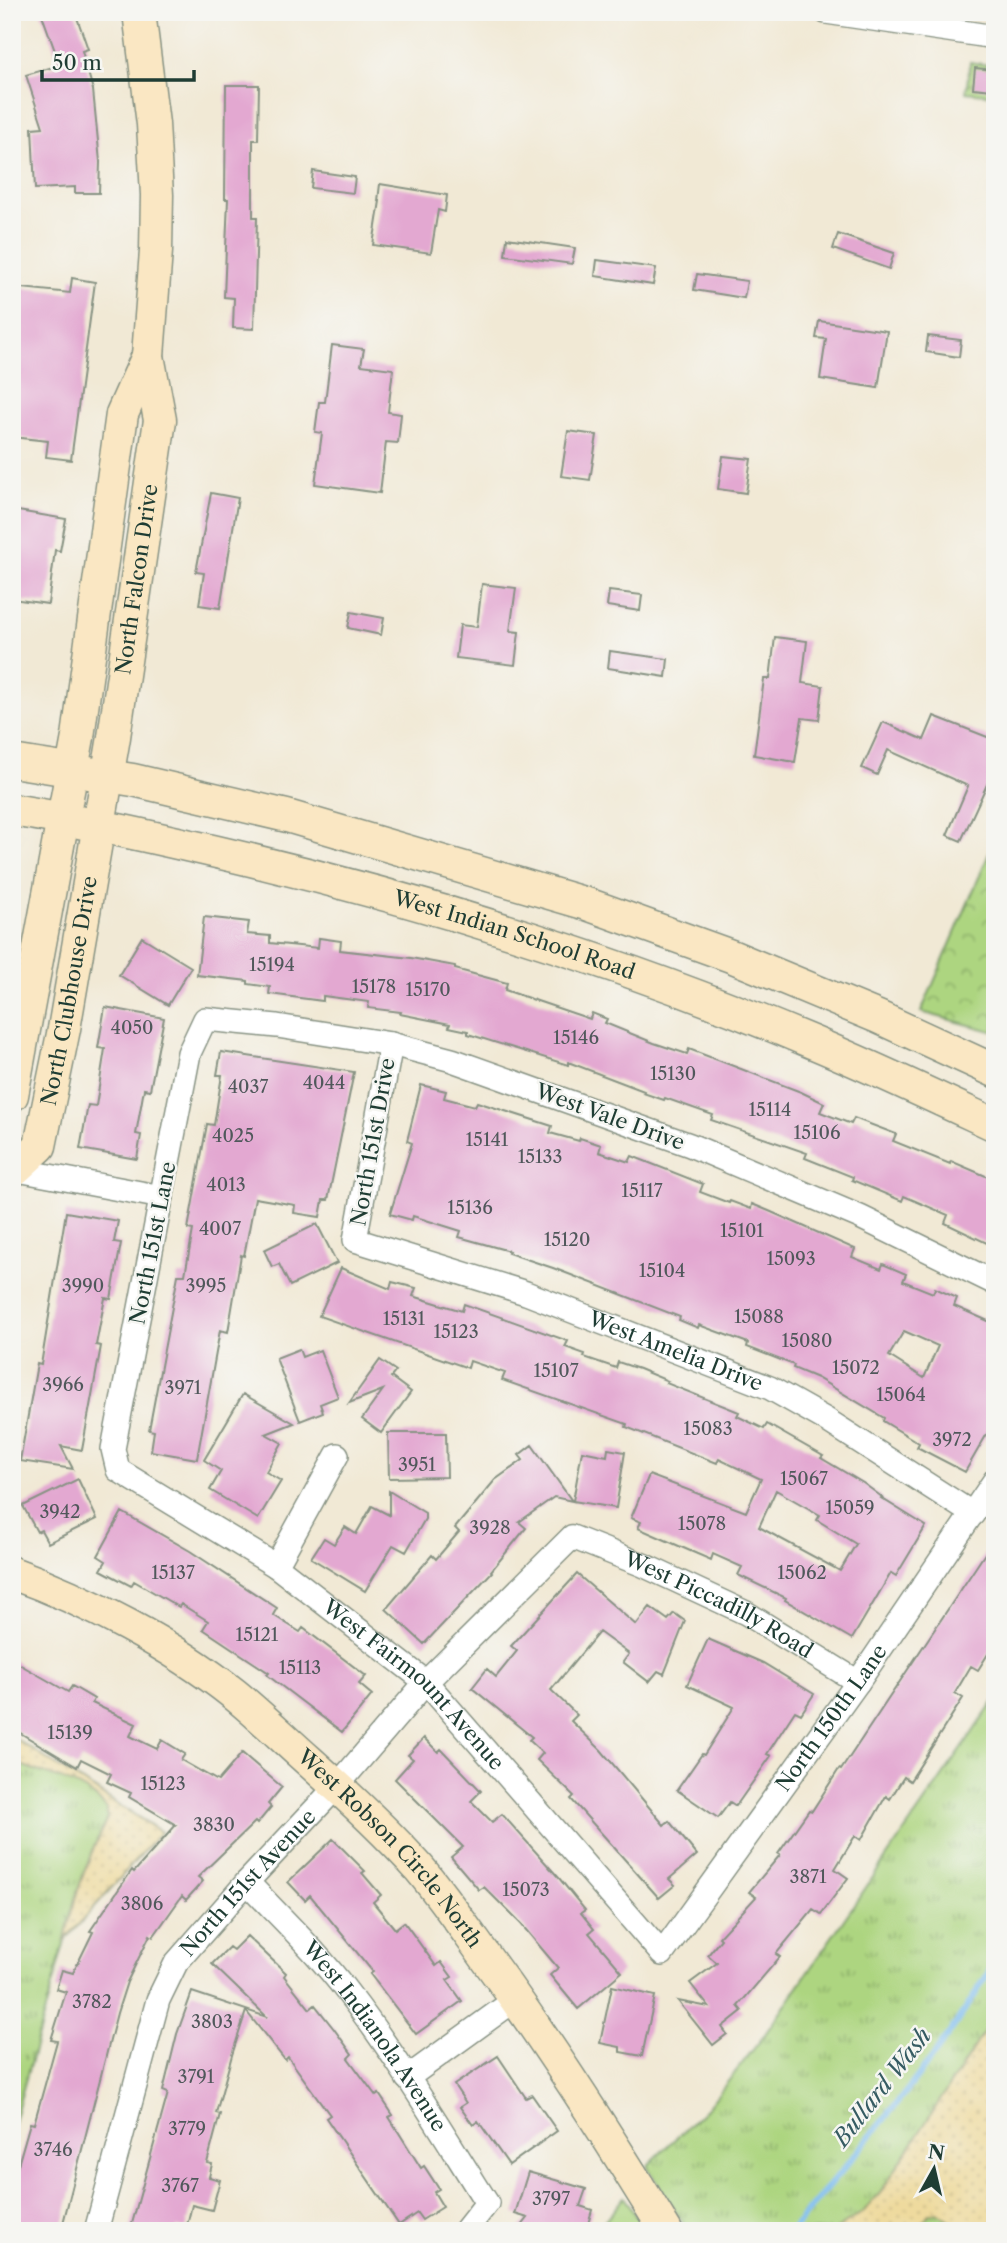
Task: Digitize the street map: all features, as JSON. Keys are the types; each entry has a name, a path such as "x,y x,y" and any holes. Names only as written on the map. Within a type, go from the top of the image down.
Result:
{"street":[{"name":"North Falcon Drive","path":"103,801 160,420 148,356 156,251 157,195 153,124 139,12"},
{"path":"826,12 995,37"},
{"name":"North Falcon Drive","path":"67,794 122,414 148,356"},
{"name":"West Indian School Road","path":"12,761 67,794 103,801 692,995 808,1040 995,1125"},
{"name":"West Indian School Road","path":"12,810 67,794 103,801 133,780 287,816 587,904 731,956 878,1017 995,1071"},
{"name":"North Clubhouse Drive","path":"12,1095 67,794"},
{"name":"North Clubhouse Drive","path":"13,1171 40,1146 103,801"},
{"path":"33,989 69,996"},
{"name":"West Vale Drive","path":"205,1019 277,1026 391,1044 452,1060 690,1145 860,1217 995,1283"},
{"name":"North 151st Lane","path":"118,1470 113,1449 189,1053 205,1019"},
{"name":"North 151st Drive","path":"355,1240 391,1044"},
{"path":"13,1171 162,1197"},
{"name":"West Amelia Drive","path":"355,1240 526,1293 770,1388 825,1419 973,1514"},
{"path":"276,1566 337,1455"},
{"name":"West Fairmount Avenue","path":"118,1470 276,1566 426,1682 662,1954"},
{"name":"North 150th Lane","path":"662,1954 858,1682 995,1480"},
{"name":"West Piccadilly Road","path":"572,1537 746,1613 858,1682"},
{"name":"North 151st Avenue","path":"96,2231 163,1987 188,1947 337,1786 426,1682 572,1537"},
{"name":"West Robson Circle North","path":"12,1573 97,1609 173,1653 234,1694 368,1815 418,1867 516,1999 603,2129 666,2231"},
{"name":"West Indianola Avenue","path":"247,1882 348,1992 487,2203 465,2231"},
{"path":"407,2078 516,1999"}],"green space":[{"path":"970,62 995,66 995,95 966,92"},
{"path":"995,840 995,1032 921,1012"},
{"path":"995,1700 995,2231 688,2231 647,2166 707,2108 763,2037"},
{"path":"12,1737 161,1832 65,1940 12,2128"},
{"path":"624,2197 645,2231 597,2231"}],"sand":[{"path":"12,1737 161,1832 65,1940 77,1893 107,1818 107,1809 87,1791 12,1761"},
{"path":"995,2015 995,2231 965,2231 937,2212 929,2214 916,2231 834,2231 864,2211 881,2192"}],"building":[{"path":"41,12 75,12 88,49 82,51 93,90 100,162 99,193 75,193 75,187 35,189 32,128 43,127 26,75 60,65"},
{"path":"975,68 995,70 993,90 973,88"},
{"path":"226,85 259,85 258,140 253,140 253,217 257,217 254,329 233,328 234,298 224,297 228,199 225,199"},
{"path":"313,171 355,177 353,193 311,188"},
{"path":"380,184 447,195 445,212 438,210 431,253 373,245"},
{"path":"838,234 894,253 889,269 833,249"},
{"path":"507,238 575,248 572,264 505,255"},
{"path":"597,260 656,268 653,285 595,276"},
{"path":"697,274 747,281 744,298 694,290"},
{"path":"72,278 95,282 71,460 46,457 48,441 12,437 12,287 70,293"},
{"path":"819,321 887,331 878,388 820,379 826,339 816,338"},
{"path":"928,336 961,340 959,357 926,352"},
{"path":"332,345 364,349 361,365 393,369 388,412 401,414 398,443 386,442 380,493 315,484 322,433 315,432 319,402 325,402"},
{"path":"568,431 597,435 590,480 561,476"},
{"path":"723,456 751,459 746,493 718,489"},
{"path":"211,493 238,498 220,608 199,605 204,573 196,572"},
{"path":"12,510 66,519 60,551 55,550 48,604 12,599"},
{"path":"482,584 516,588 510,631 519,632 515,665 456,658 460,625 477,627"},
{"path":"609,591 642,595 640,611 607,606"},
{"path":"351,612 384,618 381,635 348,628"},
{"path":"775,637 807,641 802,683 823,686 819,720 802,718 795,762 754,755 764,679 770,679"},
{"path":"610,651 668,659 666,677 608,668"},
{"path":"934,716 995,740 995,767 961,841 947,835 968,786 888,750 877,775 862,768 883,722 924,740"},
{"path":"204,917 249,922 247,934 270,936 270,943 318,948 319,938 341,941 340,950 455,966 455,969 507,983 505,990 590,1019 592,1013 607,1019 605,1023 654,1043 687,1054 689,1049 801,1092 824,1103 820,1112 851,1124 854,1118 896,1134 893,1141 995,1180 995,1247 945,1223 948,1215 904,1196 902,1201 852,1180 853,1177 805,1158 807,1153 711,1120 713,1115 643,1093 644,1091 568,1062 568,1065 468,1034 468,1031 449,1027 450,1024 400,1014 401,1012 368,1008 369,1002 323,996 323,1001 269,994 270,987 248,984 248,981 197,975"},
{"path":"142,937 191,967 168,1005 119,975"},
{"path":"105,1007 164,1018 150,1090 144,1089 136,1134 141,1135 137,1159 80,1149 88,1105 96,1106 105,1049 98,1048"},
{"path":"221,1052 354,1072 328,1200 323,1200 320,1217 294,1213 295,1205 255,1198 244,1256 241,1255 228,1332 220,1330 197,1459 151,1451 154,1431 149,1430 178,1275 185,1275 193,1230 188,1229 207,1124 214,1125 222,1075 217,1075"},
{"path":"421,1085 446,1091 444,1098 475,1106 477,1102 552,1126 550,1133 601,1145 599,1152 629,1162 632,1156 703,1184 700,1192 751,1209 752,1204 855,1249 852,1257 881,1269 883,1264 906,1274 903,1281 933,1293 935,1288 957,1298 954,1306 995,1324 995,1420 965,1472 917,1447 919,1443 883,1421 884,1418 817,1378 793,1368 794,1365 747,1347 748,1343 699,1325 698,1328 679,1320 680,1317 508,1253 509,1251 459,1237 461,1231 413,1216 412,1220 390,1214 412,1143 407,1141","holes":["904,1331 938,1346 924,1378 889,1356"]},
{"path":"66,1212 118,1221 114,1242 121,1243 111,1299 105,1298 96,1345 101,1346 82,1450 61,1446 73,1469 20,1461 37,1364 41,1365"},
{"path":"317,1224 337,1263 290,1286 279,1264 272,1267 264,1250"},
{"path":"341,1268 390,1289 392,1282 416,1288 413,1296 462,1311 464,1304 568,1341 565,1347 585,1354 584,1357 616,1368 618,1362 668,1381 666,1383 739,1412 737,1416 764,1429 767,1424 823,1456 821,1458 926,1526 896,1576 891,1573 852,1639 785,1600 786,1598 738,1575 742,1567 713,1554 711,1560 638,1528 641,1522 631,1518 649,1475 746,1512 761,1479 719,1459 717,1463 626,1427 627,1424 502,1380 505,1373 470,1361 468,1368 319,1316","holes":["776,1490 820,1515 817,1520 856,1544 840,1571 759,1527"]},
{"path":"299,1349 302,1357 320,1350 338,1397 320,1404 323,1412 300,1421 276,1358"},
{"path":"380,1360 396,1371 391,1377 411,1392 381,1433 362,1419 383,1390 349,1403"},
{"path":"243,1394 294,1423 266,1434 282,1443 266,1472 281,1481 258,1519 210,1490 221,1471 204,1460"},
{"path":"388,1433 446,1433 447,1477 389,1478"},
{"path":"532,1445 572,1501 554,1497 519,1522 526,1528 492,1572 424,1644 386,1609 432,1555 436,1559 459,1532 455,1528 495,1480 523,1460 519,1455"},
{"path":"608,1449 625,1452 616,1508 573,1501 582,1451 607,1456"},
{"path":"78,1479 97,1519 48,1543 41,1530 37,1532 23,1506"},
{"path":"389,1491 425,1513 425,1519 406,1552 393,1545 365,1591 311,1558 324,1538 334,1544 345,1527 356,1534 372,1506 389,1515"},
{"path":"122,1512 190,1551 277,1608 273,1615 300,1632 303,1628 366,1676 359,1684 372,1695 342,1732 267,1675 269,1673 203,1629 208,1621 181,1604 179,1607 134,1581 131,1586 101,1570 106,1561 98,1556"},
{"path":"986,1552 995,1561 995,1640 988,1654 978,1670 971,1666 955,1693 963,1698 910,1781 904,1777 890,1799 886,1796 861,1840 855,1836 835,1869 848,1878 821,1914 813,1909 776,1954 780,1957 738,2006 742,2011 722,2027 727,2034 713,2045 678,2001 709,2007 690,1983 717,1963 708,1955 721,1939 719,1937 756,1897 749,1892 780,1855 778,1854 809,1810 812,1811 839,1769 841,1770"},
{"path":"577,1574 636,1625 650,1607 668,1620 674,1613 685,1621 664,1674 658,1671 649,1682 623,1662 629,1654 599,1632 551,1690 577,1715 571,1721 601,1750 664,1825 669,1821 697,1855 669,1879 675,1885 659,1898 571,1799 574,1796 537,1760 543,1753 529,1740 532,1737 472,1688 487,1669 496,1677 517,1651 511,1646"},
{"path":"708,1639 763,1663 814,1694 801,1714 795,1711 767,1754 771,1756 736,1806 730,1802 718,1818 677,1790 702,1754 704,1755 734,1707 687,1685"},
{"path":"12,1660 68,1692 72,1686 94,1699 92,1703 136,1724 130,1736 157,1749 162,1740 185,1754 181,1760 218,1781 242,1753 282,1787 257,1824 255,1822 198,1877 203,1881 186,1900 182,1896 153,1937 150,1935 127,1982 117,2013 61,2231 12,2231 12,2186 30,2123 34,2124 57,2041 51,2040 66,1992 56,1989 62,1970 73,1973 93,1932 90,1931 132,1870 134,1872 176,1825 129,1797 131,1793 107,1782 111,1774 81,1759 77,1767 12,1728"},
{"path":"424,1738 438,1752 441,1749 481,1791 471,1801 492,1822 502,1814 559,1878 585,1910 581,1913 594,1929 589,1933 622,1972 578,2009 550,1975 558,1968 521,1924 484,1887 479,1890 451,1857 463,1847 395,1779 413,1759 408,1755"},
{"path":"333,1839 365,1871 362,1873 381,1895 373,1902 395,1929 404,1922 436,1966 441,1962 452,1977 447,1980 462,2001 416,2034 370,1974 373,1972 310,1895 305,1900 288,1882"},
{"path":"247,1936 286,1973 284,1976 310,2009 315,2005 334,2029 352,2054 348,2058 376,2096 379,2094 393,2115 389,2117 421,2168 424,2166 439,2189 434,2192 443,2207 422,2220 417,2213 399,2225 326,2118 330,2115 288,2057 285,2060 246,2011 216,2113 220,2114 207,2163 212,2164 209,2177 220,2180 212,2210 192,2205 186,2229 177,2227 176,2231 130,2231 168,2093 163,2091 177,2034 192,1992 267,2017 212,1964 229,1947 233,1950"},
{"path":"612,1986 655,1996 642,2056 620,2052 620,2047 600,2043"},
{"path":"498,2056 526,2098 532,2095 557,2131 509,2165 478,2121 473,2125 460,2107 466,2103 454,2085"},
{"path":"528,2172 586,2189 580,2206 592,2210 586,2231 518,2231 528,2218 515,2214"}],"waterway":[{"name":"Bullard Wash","path":"791,2231 925,2067 995,1962"}]}
